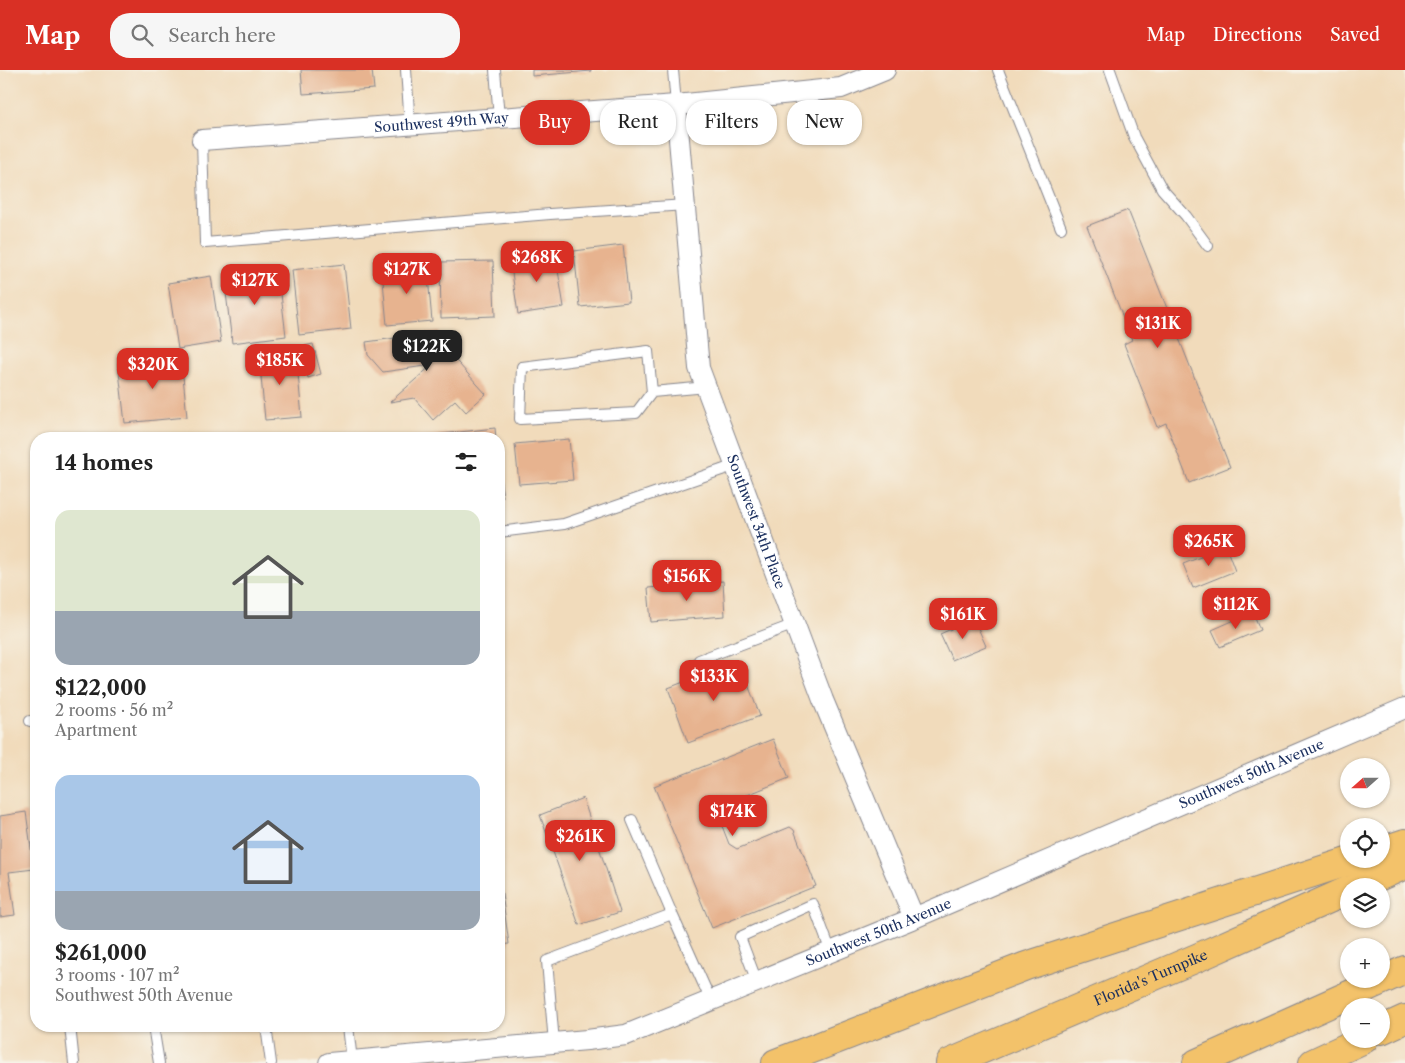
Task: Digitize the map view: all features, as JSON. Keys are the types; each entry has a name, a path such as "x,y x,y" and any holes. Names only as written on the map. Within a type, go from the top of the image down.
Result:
{"highway":[{"path":"1390,848 1405,843"},
{"path":"776,1063 1026,966 1340,864"},
{"path":"1377,878 1405,866"},
{"name":"Florida's Turnpike","path":"950,1063 1200,957 1340,894"},
{"path":"1197,1063 1405,970"},
{"path":"1390,1026 1405,1019"},
{"path":"1313,1063 1345,1048"}],"street":[{"name":"Southwest 49th Way","path":"676,105 841,88 885,70"},
{"name":"Southwest 34th Place","path":"676,105 700,368 823,700 914,918"},
{"name":"Southwest 49th Way","path":"202,140 600,111"},
{"name":"Southwest 50th Avenue","path":"329,1063 626,1035 914,918 1405,708"}],"lane":[{"path":"406,70 410,125"},
{"path":"495,70 499,118"},
{"path":"673,70 676,100"},
{"path":"998,70 1061,228"},
{"path":"1110,70 1134,137 1162,189 1186,216 1208,246"},
{"path":"202,140 205,242 686,205"},
{"path":"652,392 648,350 522,366 520,419 636,413 652,392 707,387"},
{"path":"505,531 564,524 736,465"},
{"path":"699,660 795,624"},
{"path":"632,820 711,1001"},
{"path":"757,982 740,937 813,904 831,952"},
{"path":"554,1043 547,961 672,914"},
{"path":"71,1032 74,1063"},
{"path":"154,1032 159,1063"},
{"path":"267,1032 271,1063"},
{"path":"349,1032 352,1061"}],"building":[{"path":"301,70 372,70 374,89 303,94"},
{"path":"532,70 591,70 591,71 532,76"},
{"path":"1128,210 1230,467 1189,483 1166,423 1157,427 1124,344 1132,340 1087,226"},
{"path":"623,245 629,302 580,307 574,251"},
{"path":"555,252 564,307 518,314 510,259"},
{"path":"493,261 495,316 441,318 440,262"},
{"path":"344,264 351,329 299,335 292,270"},
{"path":"427,266 432,321 387,325 382,270"},
{"path":"278,269 286,336 232,343 224,276"},
{"path":"211,276 221,342 178,349 168,283"},
{"path":"440,332 441,344 486,394 466,412 455,400 433,420 414,398 390,402 432,365 383,372 368,355 366,342"},
{"path":"313,344 321,374 308,378 300,347"},
{"path":"296,352 302,417 265,420 259,355"},
{"path":"181,356 187,417 125,423 118,363"},
{"path":"495,428 495,432 459,432"},
{"path":"569,439 573,480 519,484 515,444"},
{"path":"1226,547 1235,571 1193,588 1183,564"},
{"path":"723,581 725,616 651,622 648,588"},
{"path":"1253,612 1260,630 1220,647 1212,630"},
{"path":"974,619 986,646 952,660 940,634"},
{"path":"739,661 760,716 688,743 668,688"},
{"path":"773,739 789,778 715,808 729,844 737,849 790,827 794,830 816,886 712,928 654,786"},
{"path":"583,798 620,912 579,925 540,815"},
{"path":"26,812 30,840 30,869 9,872 15,915 0,917 0,816"},
{"path":"505,915 509,944 505,944"}]}
